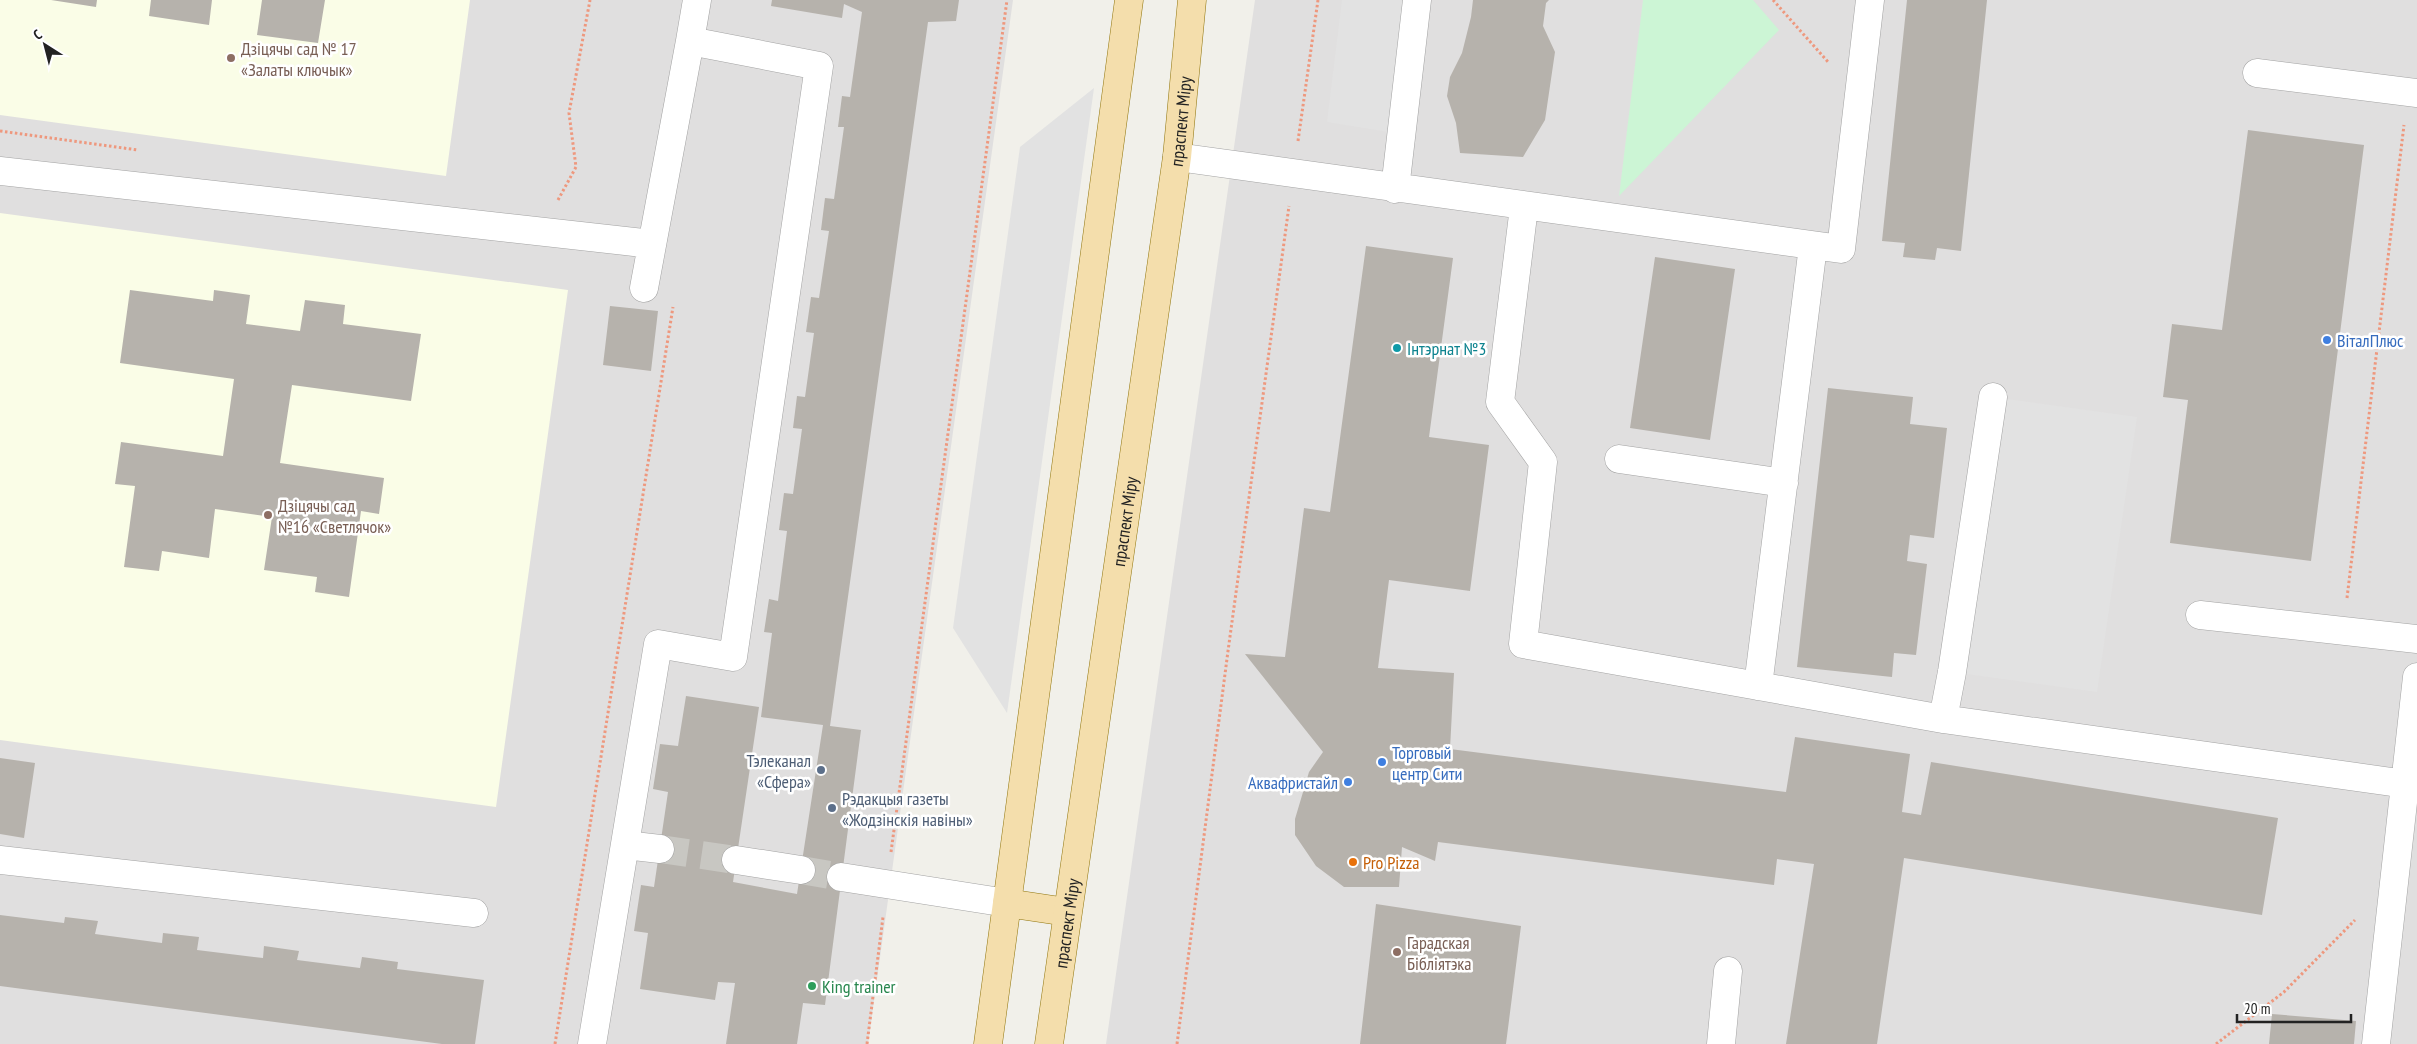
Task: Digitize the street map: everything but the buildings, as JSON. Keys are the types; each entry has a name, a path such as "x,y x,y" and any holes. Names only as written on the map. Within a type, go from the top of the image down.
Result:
{"main road":[{"path":"988,1044 1128,0"},
{"name":"праспект Міру","path":"1050,1044 1067,912 1177,157 1192,0"},
{"path":"1007,903 1067,912"}],"lane":[{"path":"644,288 697,0"},
{"path":"1395,188 1417,0"},
{"path":"1177,157 1524,207 1841,249 1870,0"},
{"path":"592,1044 658,644 733,657 819,66 690,41"},
{"path":"2257,73 2413,93"},
{"path":"0,171 652,244"},
{"path":"1524,207 1500,402 1543,462 1523,644 1943,719 2406,784"},
{"path":"1758,686 1813,246"},
{"path":"1943,719 1952,672 1993,397"},
{"path":"1619,459 1784,483"},
{"path":"2200,616 2417,639"},
{"path":"2376,1044 2417,677"},
{"path":"625,845 660,849"},
{"path":"0,860 474,913"},
{"path":"736,860 801,870"},
{"path":"842,877 1007,903"},
{"path":"1721,1044 1728,970"}],"path":[{"path":"555,205 576,167 569,113 590,0"},
{"path":"867,1044 1007,0"},
{"path":"1177,1044 1228,651 1318,0"},
{"path":"1773,0 1859,98"},
{"path":"2343,632 2413,93"},
{"path":"0,131 139,150"},
{"path":"555,1044 673,306"},
{"path":"2216,1044 2284,992 2395,880"}],"shaded area":[{"path":"0,0 1013,0 868,1044 0,1044"},
{"name":"Дзіцячы сад № 17 «Залаты ключык»","path":"0,0 470,0 446,176 0,115"},
{"path":"1255,0 2417,0 2417,1044 1106,1044"},
{"path":"1342,0 1417,0 1401,134 1327,122"},
{"path":"1094,88 1007,713 953,628 1020,147"},
{"name":"Дзіцячы сад №16 «Светлячок»","path":"0,213 568,290 496,807 0,740"},
{"path":"1993,397 2137,417 2097,692 1952,672"}],"green space":[{"path":"1643,0 1753,0 1779,30 1619,196"}],"tunnel":[{"path":"660,849 736,860"},
{"path":"801,870 841,877"}],"place":[{"name":"Дзіцячы сад № 17 «Залаты ключык»","path":"231,58"},
{"name":"ВіталПлюс","path":"2327,340"},
{"name":"Інтэрнат №3","path":"1397,348"},
{"name":"Дзіцячы сад №16 «Светлячок»","path":"268,515"},
{"name":"Торговый центр Сити","path":"1382,762"},
{"name":"Тэлеканал «Сфера»","path":"821,770"},
{"name":"Аквафристайл","path":"1348,782"},
{"name":"Рэдакцыя газеты «Жодзінскія навіны»","path":"832,808"},
{"name":"Pro Pizza","path":"1353,862"},
{"name":"Гарадская Бібліятэка","path":"1397,952"},
{"name":"King trainer","path":"812,986"}]}
